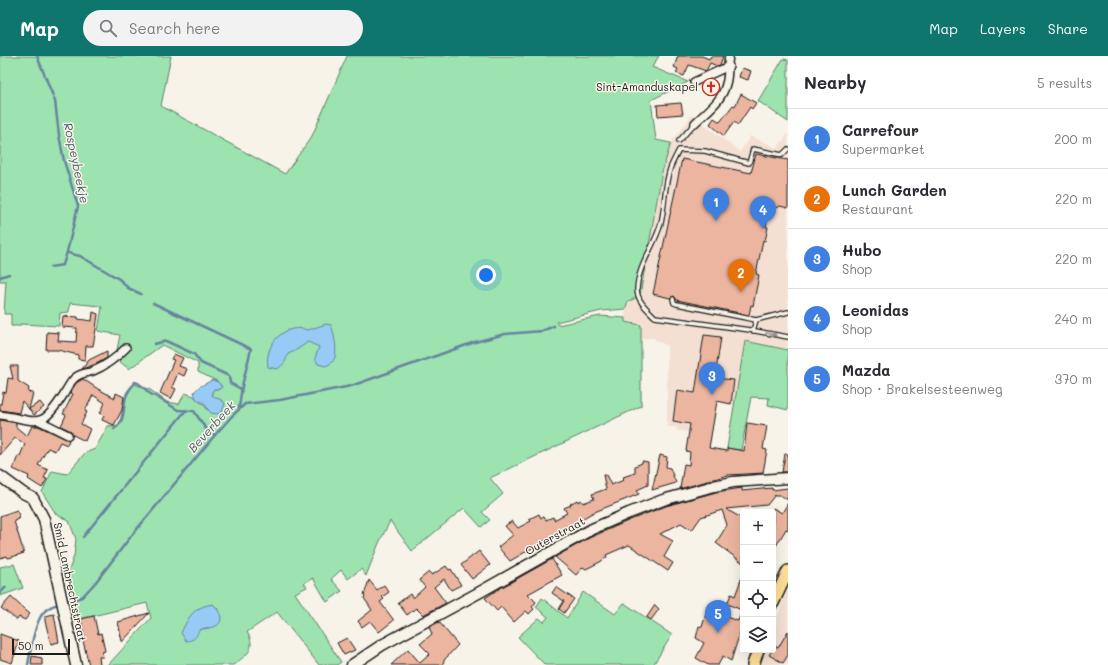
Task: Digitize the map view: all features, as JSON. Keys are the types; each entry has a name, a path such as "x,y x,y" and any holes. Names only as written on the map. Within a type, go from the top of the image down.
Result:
{"main road":[{"path":"776,597 788,571"}],"street":[{"path":"695,123 719,100 723,94 727,83 729,56"},
{"path":"694,82 729,66"},
{"path":"40,421 55,408 74,378 107,364 126,348"},
{"path":"0,414 28,421 40,421 68,435"},
{"name":"Smid Lambrechtstraat","path":"0,476 23,493 33,498 44,519 76,665"},
{"name":"Outerstraat","path":"352,665 382,645 592,529 628,513 664,500 720,484 788,478"}],"lane":[{"path":"679,141 695,123"},
{"path":"788,149 782,155 753,149 749,163 705,150 680,150 670,169 664,192 660,224 642,267 637,289 638,297 644,307 655,317 788,337"},
{"path":"673,299 674,303 677,304 756,320 788,312"},
{"path":"753,331 756,320"}],"shaded area":[{"path":"692,115 740,152 750,136 777,148 788,134 788,350 745,341 735,405 717,402 711,440 707,454 686,451 689,432 676,430 677,427 667,427 667,346 653,338 641,339 641,325 624,322 627,303 640,295 662,172 671,143"},
{"path":"788,589 788,664 762,665 761,661 764,653 776,653 776,621"}],"green space":[{"path":"0,56 171,56 161,106 285,174 312,136 347,56 659,56 652,67 688,82 651,100 656,140 671,143 662,172 640,295 627,303 626,309 601,311 556,322 558,325 600,316 625,318 625,322 641,325 641,406 490,478 503,494 482,512 490,520 481,527 464,508 412,551 390,521 379,543 366,576 361,569 348,579 341,570 331,579 342,591 327,602 313,578 304,583 307,587 295,593 341,662 337,665 319,665 277,612 247,632 250,638 251,647 246,655 233,665 108,665 151,618 147,603 76,620 69,570 74,556 76,539 69,521 56,514 42,492 52,471 67,474 85,453 95,449 108,426 119,425 126,397 134,384 149,389 167,402 179,404 185,393 194,396 198,401 204,404 207,410 221,400 212,396 212,392 214,389 220,389 221,385 217,381 198,372 198,363 162,345 129,369 119,361 117,350 120,335 98,331 102,307 100,306 70,303 69,312 60,313 59,326 20,324 20,326 11,326 11,314 4,314 6,281 0,281","holes":["213,604 218,609 209,628 199,630 184,627 197,609"]},
{"path":"783,59 788,60 788,122 758,101"},
{"path":"745,341 788,350 788,410 768,405 769,398 751,397 741,450 727,448"},
{"path":"14,564 23,588 0,596 0,567"},
{"path":"583,592 615,614 624,603 672,635 653,665 545,665 518,637 539,618 544,622 548,617 536,607 542,598 567,618"}],"water":[{"path":"326,324 331,325 336,354 335,358 330,364 325,366 318,364 315,358 319,347 308,342 288,354 284,363 277,369 268,367 269,350 278,337 284,332 291,329 300,328 308,330"},
{"path":"212,380 218,382 222,387 220,389 214,389 212,395 225,403 222,412 217,414 211,413 203,402 197,399 194,392 199,387"},
{"path":"213,604 218,609 221,616 218,625 200,630 193,639 186,641 181,633 189,617 201,607"}],"building":[{"path":"678,56 702,56 709,59 711,56 723,56 720,65 717,66 710,63 706,71 689,65 684,76 676,73 678,69 674,67"},
{"path":"742,68 751,71 748,80 739,77"},
{"path":"741,94 756,103 752,109 750,107 738,125 734,122 724,136 710,124 714,118 720,122 733,105 735,106"},
{"path":"681,103 683,114 658,116 657,105"},
{"path":"756,154 788,160 788,208 780,206 768,213 766,227 768,227 765,241 763,240 756,274 759,275 753,306 751,305 749,315 677,300 674,296 670,298 653,294 682,159 751,173"},
{"path":"93,312 98,314 96,329 93,346 86,346 85,360 78,359 78,355 58,350 46,350 47,332 59,333 58,341 76,342 77,328 62,327 63,316 78,317 78,319 92,321"},
{"path":"704,335 721,337 715,378 734,380 731,404 717,401 709,448 727,451 727,448 744,451 747,423 767,426 763,449 767,450 763,473 728,475 680,489 684,464 689,465 690,452 686,451 690,424 673,421 677,390 695,393"},
{"path":"107,351 107,358 82,369 89,360"},
{"path":"174,354 183,358 179,366 187,369 184,376 178,373 172,387 176,389 171,399 160,393 174,360 171,359"},
{"path":"10,366 18,366 18,381 29,388 28,392 33,393 29,409 40,402 44,407 34,415 22,401 19,413 0,410 3,392 6,393 8,378 13,379"},
{"path":"83,379 115,398 116,393 124,397 122,410 114,425 102,420 104,415 100,413 105,403 93,395 85,411 87,412 81,424 90,429 85,441 73,435 71,431 61,426 66,415 63,414 73,394 70,393 76,383"},
{"path":"0,420 16,423 16,427 27,436 32,426 38,426 69,440 67,445 60,442 55,451 48,448 38,465 48,470 44,478 47,479 42,488 28,479 29,476 13,469 25,444 15,438 0,455"},
{"path":"785,454 788,454 788,472 782,472"},
{"path":"660,455 667,457 666,467 670,468 676,483 652,490"},
{"path":"642,461 648,462 648,485 637,490 639,494 592,513 510,561 498,547 513,535 505,526 512,521 518,528 531,521 529,519 539,514 541,518 544,517 546,520 553,517 554,520 567,513 564,508 571,505 570,504 577,500 578,502 581,500 583,503 594,499 592,494 606,489 603,475 606,475 611,485 624,480 623,477 635,473 635,466 642,463"},
{"path":"742,488 742,491 788,488 788,500 780,495 775,495 767,505 726,509 740,517 740,561 716,543 727,525 722,510 701,517 692,530 681,523 660,534 673,541 664,557 673,563 668,571 629,545 606,555 607,557 600,562 586,569 583,567 576,575 555,557 589,538 630,520 666,506 716,492"},
{"path":"788,503 788,530 786,529 776,546 776,510 782,513"},
{"path":"17,510 20,518 14,521 24,553 8,558 7,556 0,558 0,516"},
{"path":"479,551 490,565 472,579 461,565"},
{"path":"552,559 562,575 528,594 536,602 532,607 534,609 529,614 526,611 514,622 501,607 497,611 485,598 497,590"},
{"path":"446,566 449,570 451,569 461,585 451,590 444,579 434,587 446,603 423,615 416,608 407,615 398,603 410,594 413,598 425,587 419,580 429,572 432,575"},
{"path":"369,580 377,590 384,585 389,592 382,597 384,599 380,602 393,621 379,632 370,621 362,627 358,621 372,610 364,598"},
{"path":"740,582 740,609 727,604 731,594 735,596"},
{"path":"556,587 574,599 564,613 559,609 564,601 552,593"},
{"path":"11,597 30,614 25,620 19,617 17,620 1,608"},
{"path":"709,604 729,618 738,621 740,616 740,632 731,661 723,656 718,665 708,665 696,658 704,643 696,638 699,626 702,627"},
{"path":"655,605 659,609 651,620 647,617"},
{"path":"149,613 122,642 118,622"},
{"path":"54,614 59,642 51,644 45,616"},
{"path":"94,616 98,634 101,633 105,651 102,652 103,657 99,657 100,665 89,665 82,637 84,636 81,619"},
{"path":"439,622 458,645 445,659 442,665 391,665 408,649 420,663 430,654 420,644 432,634 429,627"},
{"path":"788,631 788,655 783,663 769,655 770,653 776,653 776,647 778,648"},
{"path":"0,634 19,641 12,663 0,659"},
{"path":"347,638 355,650 344,655 337,643"},
{"path":"32,656 42,658 42,665 31,665"}],"waterway":[{"name":"Rospeybeekje","path":"37,56 55,101 64,161 78,206 67,252"},
{"path":"50,267 63,265 67,252 80,256 119,279 128,288 141,294"},
{"path":"0,277 9,274"},
{"path":"153,303 251,349 242,386 239,408"},
{"name":"Beverbeek","path":"64,602 82,597 95,583 132,535 215,435 245,404 280,400 351,386 475,342 505,334 542,331 554,326"},
{"path":"154,344 166,341 194,354 201,363 229,376 230,383 241,389"},
{"path":"114,429 121,422 127,393 135,382 141,385 152,395 178,410 194,411 206,429 215,435"},
{"path":"83,537 186,410"},
{"path":"0,593 6,587"},
{"name":"Beverbeek","path":"28,665 36,628 41,615 52,606 59,604"}],"place":[{"name":"Sint-Amanduskapel","path":"711,87"},
{"name":"Carrefour","path":"716,221"},
{"name":"Leonidas","path":"763,229"},
{"name":"Lunch Garden","path":"741,292"},
{"name":"Hubo","path":"712,395"},
{"name":"Mazda","path":"718,633"}]}
